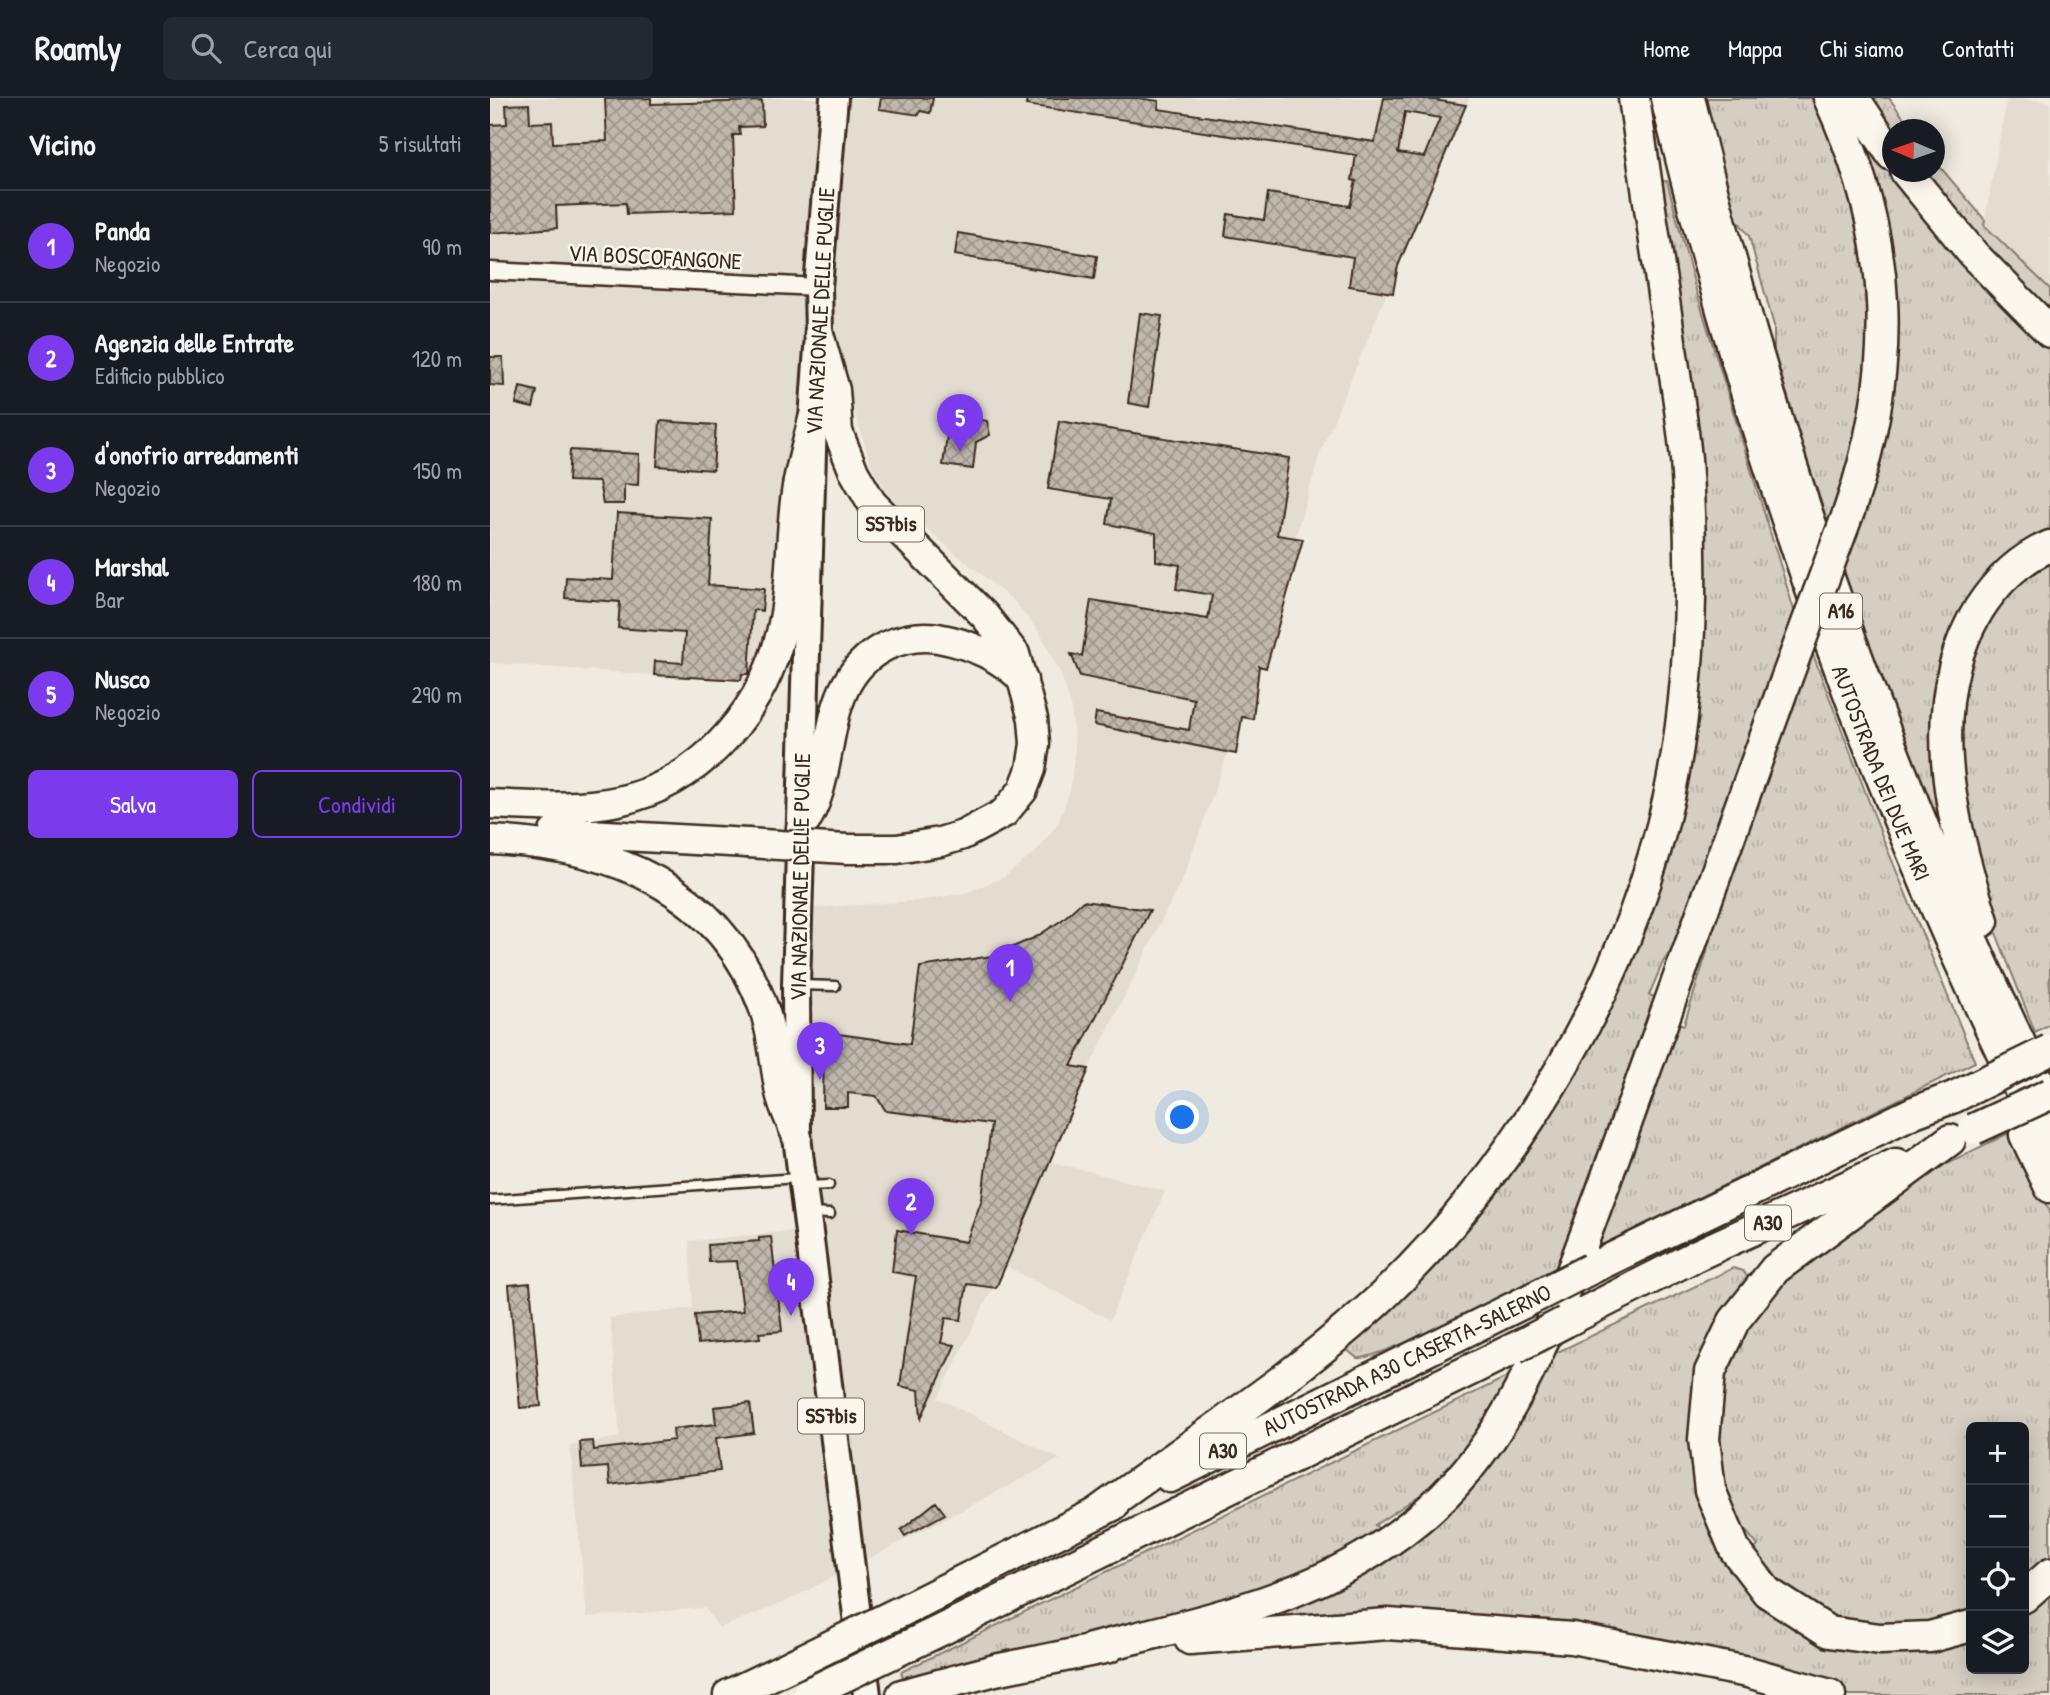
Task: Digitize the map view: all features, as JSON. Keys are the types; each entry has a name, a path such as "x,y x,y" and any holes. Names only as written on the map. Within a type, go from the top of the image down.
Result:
{"highway":[{"path":"1095,1514 1324,1345 1383,1295 1432,1246 1520,1132 1557,1072 1595,1003 1637,903 1658,839 1678,743 1688,635 1690,564 1680,403 1634,98"},
{"name":"AUTOSTRADA DEI DUE MARI","path":"1666,98 1710,271 1746,393 1814,599 1882,781 1976,1001 2050,1151"},
{"name":"AUTOSTRADA DEI DUE MARI","path":"1689,98 1762,374 1838,602 1901,772 1938,860 1995,991 2050,1104"},
{"path":"909,1693 1243,1611 1301,1590 1343,1570 1418,1520 1482,1454 1504,1421 1543,1345 1591,1221 1849,511 1875,421 1885,319 1879,255 1871,217 1852,155 1829,98"},
{"path":"1854,98 1882,140"},
{"path":"1914,182 1974,255 2050,332"},
{"name":"SS7bis","path":"494,835 577,834 847,849 897,849 940,842 973,831 1003,813 1023,790 1035,744 1033,719 1015,654 985,616 872,503 853,472 838,432 835,390 819,334"},
{"name":"SS7bis","path":"490,804 582,806 616,802 668,783 722,743 754,702 778,647 785,618 797,483 813,419"},
{"path":"2050,546 2037,552 1997,582 1970,625 1951,671 1948,735 1952,802 1968,876 1986,930 2050,1071"},
{"name":"SS7bis","path":"801,828 812,814 835,710 846,684 865,660 903,639 930,636 958,642 986,654 1010,667 1023,680"},
{"path":"1882,781 1971,1025 2050,1187"},
{"name":"SS7bis","path":"494,835 600,856 635,868 670,887 703,912 727,939 751,976 775,1049 779,1090 797,1137"},
{"name":"AUTOSTRADA A30 CASERTA-SALERNO","path":"729,1695 1590,1269 1914,1112 1954,1097 2050,1050"},
{"name":"AUTOSTRADA A30 CASERTA-SALERNO","path":"807,1694 1515,1348 1695,1256 2050,1094"},
{"path":"1962,1134 1775,1269 1734,1321 1710,1372 1703,1439 1710,1490 1735,1550 1767,1592 1829,1632 1880,1639 1930,1637 1966,1627"},
{"path":"2029,1593 2050,1574"},
{"path":"1091,1649 1210,1636 1388,1624 1572,1638 1748,1672 1829,1695"}],"main road":[{"name":"VIA NAZIONALE DELLE PUGLIE","path":"834,98 818,288 819,334 813,419 796,985 797,1137 801,1182 817,1214 867,1695"}],"street":[{"name":"VIA BOSCOFANGONE","path":"490,271 818,288"}],"lane":[{"path":"796,985 835,986"},
{"path":"490,1200 801,1182 829,1185"}],"shaded area":[{"path":"490,98 1469,98 1320,453 1251,687 1185,873 1044,1160 1165,1191 1110,1320 1004,1265 938,1398 1060,1459 787,1601 719,1628 705,1608 587,1617 570,1446 620,1437 610,1318 693,1308 689,1241 822,1228 809,1095 811,908 917,901 966,893 1004,877 1037,851 1058,823 1070,791 1075,747 1071,706 1060,672 1040,633 1015,602 903,510 886,491 872,467 851,400 803,415 767,650 751,682 490,663"},
{"path":"2007,98 2050,102 2050,289 1984,225"}],"green space":[{"path":"1702,98 1821,98 1870,256 1869,399 1830,534 1774,352 1774,326 1749,236 1729,209"},
{"path":"1863,98 1889,98 1905,119 1882,119"},
{"path":"1851,117 1882,153 1882,182 1908,182 2050,345 2050,539 1973,603 1942,813 1934,814 1872,654 1842,565 1880,446"},
{"path":"1945,173 1985,220 1984,225 2050,289 2050,324 1925,182 1945,182"},
{"path":"1667,181 1695,287 1798,623 1687,928 1663,962 1649,995 1662,999 1563,1264 1424,1334 1371,1356 1357,1358 1341,1345 1582,1046 1688,729 1656,182"},
{"path":"2050,554 2050,1024 2035,1032 1965,854 1950,728 1987,611"},
{"path":"1811,649 1884,841 1975,1062 1594,1249 1671,1021 1684,1025 1707,952 1713,911"},
{"path":"2011,1132 2050,1211 2050,1568 2029,1587 2029,1422 1966,1422 1966,1623 1878,1636 1809,1612 1747,1556 1758,1546 1723,1502 1712,1398 1760,1296 1937,1168"},
{"path":"1733,1268 1743,1271 1749,1279 1723,1330 1697,1496 1719,1545 1878,1652 1902,1654 1966,1641 1966,1674 2029,1674 2029,1607 2050,1590 2050,1695 1839,1695 1655,1651 1276,1628 1255,1618 1379,1559 1547,1357"},
{"path":"1521,1370 1449,1476 1375,1525 1384,1535 1284,1587 906,1685 901,1672"}],"building":[{"path":"651,98 651,104 762,101 763,126 739,127 740,135 733,135 736,210 627,214 626,203 556,206 557,228 490,233 490,125 507,124 506,105 529,104 530,123 552,122 553,143 607,141 605,99"},
{"path":"881,98 933,98 930,113 920,111 919,115 879,109"},
{"path":"1027,98 1138,98 1159,101 1158,109 1375,142 1384,98 1421,98 1466,105 1398,266 1393,293 1349,286 1353,257 1225,236 1228,214 1264,220 1268,193 1350,206 1356,181 1352,180 1356,155 1026,105","holes":["1405,112 1440,118 1424,157 1398,153"]},
{"path":"958,233 1097,256 1094,279 955,255"},
{"path":"1140,313 1162,316 1149,407 1128,403"},
{"path":"490,357 503,357 504,386 490,385"},
{"path":"520,387 537,391 533,408 516,404"},
{"path":"950,413 987,421 990,435 976,442 973,469 943,465"},
{"path":"660,421 716,425 713,470 657,466"},
{"path":"1059,421 1289,458 1277,535 1303,539 1266,668 1259,666 1253,719 1242,717 1236,754 1094,725 1096,713 1189,730 1194,699 1080,676 1071,654 1082,656 1091,600 1208,619 1212,595 1176,589 1180,565 1156,561 1156,533 1107,524 1111,499 1048,489"},
{"path":"570,450 639,454 638,485 624,484 624,504 603,504 599,482 568,481"},
{"path":"617,513 712,519 708,585 764,589 762,611 753,610 749,674 742,674 741,680 654,675 655,661 683,663 685,633 618,628 620,602 565,598 566,577 613,580"},
{"path":"1083,901 1150,910 1071,1066 1089,1069 996,1288 967,1284 961,1320 946,1318 941,1343 955,1345 921,1418 919,1390 900,1386 916,1276 892,1272 897,1230 966,1242 982,1199 991,1124 886,1111 876,1096 848,1093 848,1107 823,1107 824,1032 910,1044 920,967 992,956 1036,937 1062,920"},
{"path":"771,1237 782,1331 759,1333 760,1338 698,1344 695,1315 743,1311 737,1261 709,1262 708,1245 759,1241 759,1238"},
{"path":"530,1283 541,1406 520,1408 509,1285"},
{"path":"750,1403 754,1433 716,1438 720,1471 610,1485 608,1467 582,1469 580,1442 593,1441 594,1450 674,1440 673,1429 716,1424 714,1407"},
{"path":"936,1502 945,1514 905,1536 901,1530"}],"place":[{"name":"Nusco","path":"960,452"},
{"name":"Panda","path":"1010,1002"},
{"name":"d'onofrio arredamenti","path":"820,1080"},
{"name":"Agenzia delle Entrate","path":"911,1236"},
{"name":"Marshal","path":"791,1316"}]}
